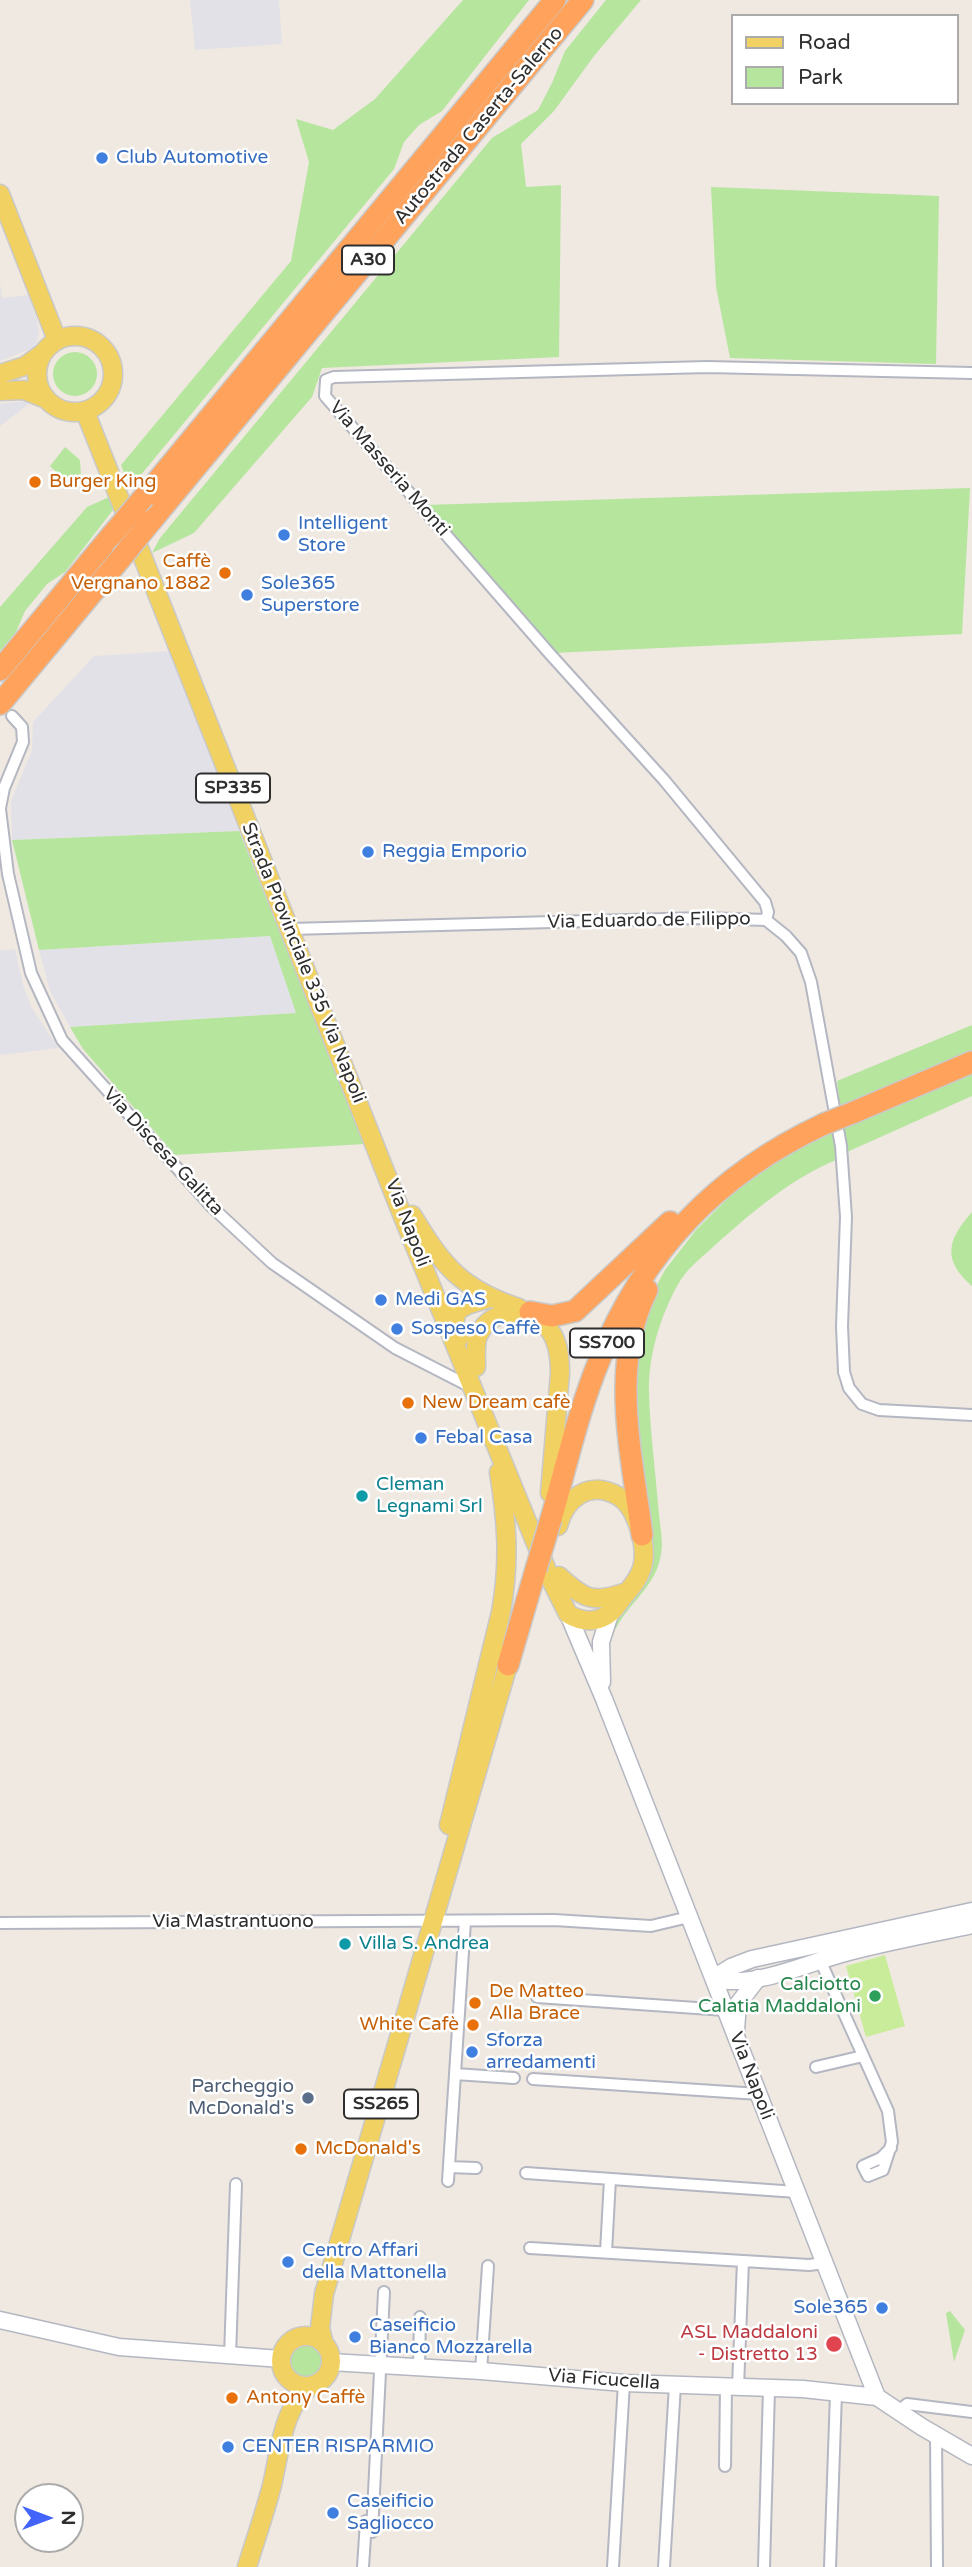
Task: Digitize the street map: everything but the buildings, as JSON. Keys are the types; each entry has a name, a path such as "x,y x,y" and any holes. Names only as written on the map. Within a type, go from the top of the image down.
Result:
{"highway":[{"name":"Autostrada Caserta-Salerno","path":"0,670 555,0"},
{"name":"Autostrada Caserta-Salerno","path":"6,710 121,558 583,0"},
{"name":"SS700","path":"508,1665 590,1386 621,1314 668,1242 734,1177 796,1137 972,1062"},
{"path":"530,1311 552,1316 575,1311 715,1183 734,1177"},
{"path":"642,1535 625,1397 631,1339 642,1300 657,1270 703,1215 714,1194"}],"main road":[{"path":"0,194 57,340"},
{"path":"0,374 25,366 57,340 84,337 100,345 110,360 112,378 106,395 85,411 68,412 53,405 41,393 37,377 39,360 43,353"},
{"path":"0,391 24,390 46,399"},
{"name":"Strada Provinciale 335 Via Napoli","path":"85,411 384,1164"},
{"name":"Via Napoli","path":"384,1164 550,1578 568,1614"},
{"name":"Via Napoli","path":"384,1164 412,1215 476,1367 559,1576 568,1614"},
{"path":"412,1215 434,1251 463,1281 490,1298 530,1311"},
{"path":"484,1415 476,1380 455,1329 455,1317 462,1308 490,1298"},
{"path":"476,1367 477,1339 485,1325 494,1317 514,1313 529,1316 545,1325 554,1337 560,1357 560,1373 551,1520"},
{"path":"434,1918 440,1861 506,1582 508,1545 494,1440"},
{"path":"551,1520 579,1494 592,1490 618,1496 629,1506 642,1535 644,1553 642,1569 636,1581 610,1614 594,1621 583,1621 568,1614 581,1602 610,1598 626,1592"},
{"path":"559,1576 580,1594 591,1599"},
{"name":"SS700","path":"434,1918 508,1665"},
{"name":"SS265","path":"331,2362 320,2328 324,2294 434,1918"},
{"name":"SS265","path":"281,2365 285,2346 309,2323 324,2294"},
{"path":"297,2337 312,2337 324,2344"},
{"path":"287,2422 295,2402 327,2374 331,2362"},
{"path":"281,2365 286,2377 298,2385 312,2385"},
{"path":"247,2567 271,2490 287,2422 290,2401 281,2365"}],"street":[{"name":"Via Masseria Monti","path":"766,920 768,912 765,902 664,780 541,644 325,396 326,380 334,377 707,367 972,373"},
{"name":"Via Discesa Galitta","path":"6,710 22,727 23,742 4,788 0,808 8,874 31,973 62,1040 212,1207 272,1263 395,1348 473,1388"},
{"name":"Via Eduardo de Filippo","path":"290,929 703,918 766,920 786,936 801,954 808,972 841,1146 846,1217 842,1326 844,1372 849,1388 862,1404 879,1410 913,1414 972,1415"},
{"name":"Via Napoli","path":"568,1614 604,1699 877,2397"},
{"path":"604,1699 600,1664 601,1642 610,1614"},
{"path":"700,1947 720,1960 730,1962 972,1911"},
{"name":"Via Mastrantuono","path":"0,1923 434,1918 465,1921 554,1920 652,1926 689,1917"},
{"path":"448,2181 465,1921"},
{"path":"713,1978 734,1982 758,1978 820,1960 972,1925"},
{"path":"713,1978 752,1959"},
{"path":"820,1960 888,2111 891,2148"},
{"path":"736,2036 738,2004 758,1978"},
{"path":"537,1997 725,2010"},
{"path":"816,2067 863,2056"},
{"path":"455,2074 514,2078"},
{"path":"533,2079 758,2094"},
{"path":"449,2168 476,2168"},
{"path":"526,2173 797,2192"},
{"path":"606,2252 610,2179"},
{"path":"230,2356 236,2184"},
{"path":"530,2248 809,2265 824,2263"},
{"path":"725,2466 743,2260"},
{"path":"481,2371 488,2266"},
{"path":"363,2567 384,2292"},
{"path":"419,2367 420,2316"},
{"path":"0,2320 119,2347 230,2356 281,2365"},
{"name":"Via Ficucella","path":"331,2362 624,2383 732,2386 877,2397"},
{"path":"372,2532 378,2364"},
{"path":"613,2567 624,2383"},
{"path":"664,2567 675,2385"},
{"path":"764,2567 769,2389"},
{"path":"830,2567 836,2393"},
{"path":"877,2397 972,2456"},
{"path":"899,2412 908,2404 972,2412"},
{"path":"927,2406 921,2411 919,2419 929,2431 937,2567"}],"shaded area":[{"path":"190,0 279,0 282,44 195,50"},
{"path":"0,283 2,298 28,295 39,334 35,347 0,361"},
{"path":"26,401 29,404 0,426 0,404"},
{"path":"172,651 239,831 12,840 11,801 32,750 33,722 94,656"},
{"path":"270,936 296,1013 70,1027 50,991 39,950"},
{"path":"15,949 23,985 32,1008 58,1048 0,1055 0,951"}],"green space":[{"path":"463,0 529,0 442,111 419,125 404,142 394,169 130,488 121,465 291,261 309,162 296,119 333,130 375,99"},
{"path":"606,0 641,0 594,56 554,111 521,144 526,187 561,185 559,357 322,368 312,397 194,533 152,553 160,538 492,138 538,110 565,51"},
{"path":"711,187 939,196 936,364 730,358 716,287"},
{"path":"75,352 84,353 91,358 96,365 96,383 91,390 84,395 75,396 66,395 59,390 54,383 53,374 54,365 59,358 66,353"},
{"path":"65,447 80,460 81,477 72,487 50,466"},
{"path":"970,488 962,634 553,653 425,505"},
{"path":"109,497 113,510 65,572 47,584 25,611 16,632 0,651 0,607 87,507"},
{"path":"239,831 365,1144 175,1155 83,1049 70,1027 296,1013 270,936 39,950 12,840"},
{"path":"972,1025 972,1053 840,1108 837,1081"},
{"path":"972,1071 972,1096 847,1152 842,1126"},
{"path":"835,1128 839,1159 788,1186 727,1234 685,1274 665,1311 656,1338 649,1379 651,1435 662,1546 653,1577 619,1623 608,1653 612,1626 619,1612 637,1591 630,1397 646,1305 665,1270 696,1230 735,1191 780,1160"},
{"path":"972,1212 972,1286 956,1267 951,1250 957,1232"},
{"name":"Calciotto Calatia Maddaloni","path":"885,1955 905,2026 866,2037 846,1966"},
{"path":"950,2311 965,2330 954,2362 946,2313"},
{"path":"304,2340 318,2346 324,2360 318,2374 304,2380 290,2374 284,2360 290,2346"}],"place":[{"name":"Club Automotive","path":"102,158"},
{"name":"Burger King","path":"35,482"},
{"name":"Intelligent Store","path":"284,535"},
{"name":"Caffè Vergnano 1882","path":"225,573"},
{"name":"Sole365 Superstore","path":"247,595"},
{"name":"Reggia Emporio","path":"368,852"},
{"name":"Medi GAS","path":"381,1300"},
{"name":"Sospeso Caffè","path":"397,1329"},
{"name":"New Dream cafè","path":"408,1403"},
{"name":"Febal Casa","path":"421,1438"},
{"name":"Cleman Legnami Srl","path":"362,1496"},
{"name":"Villa S. Andrea","path":"345,1944"},
{"name":"Calciotto Calatia Maddaloni","path":"875,1996"},
{"name":"De Matteo Alla Brace","path":"475,2003"},
{"name":"White Cafè","path":"473,2025"},
{"name":"Sforza arredamenti","path":"472,2052"},
{"name":"Parcheggio McDonald's","path":"308,2098"},
{"name":"McDonald's","path":"301,2149"},
{"name":"Centro Affari della Mattonella","path":"288,2262"},
{"name":"Sole365","path":"882,2308"},
{"name":"Caseificio Bianco Mozzarella","path":"355,2337"},
{"name":"ASL Maddaloni - Distretto 13","path":"834,2344"},
{"name":"Antony Caffè","path":"232,2398"},
{"name":"CENTER RISPARMIO","path":"228,2447"},
{"name":"Caseificio Sagliocco","path":"333,2513"}]}
